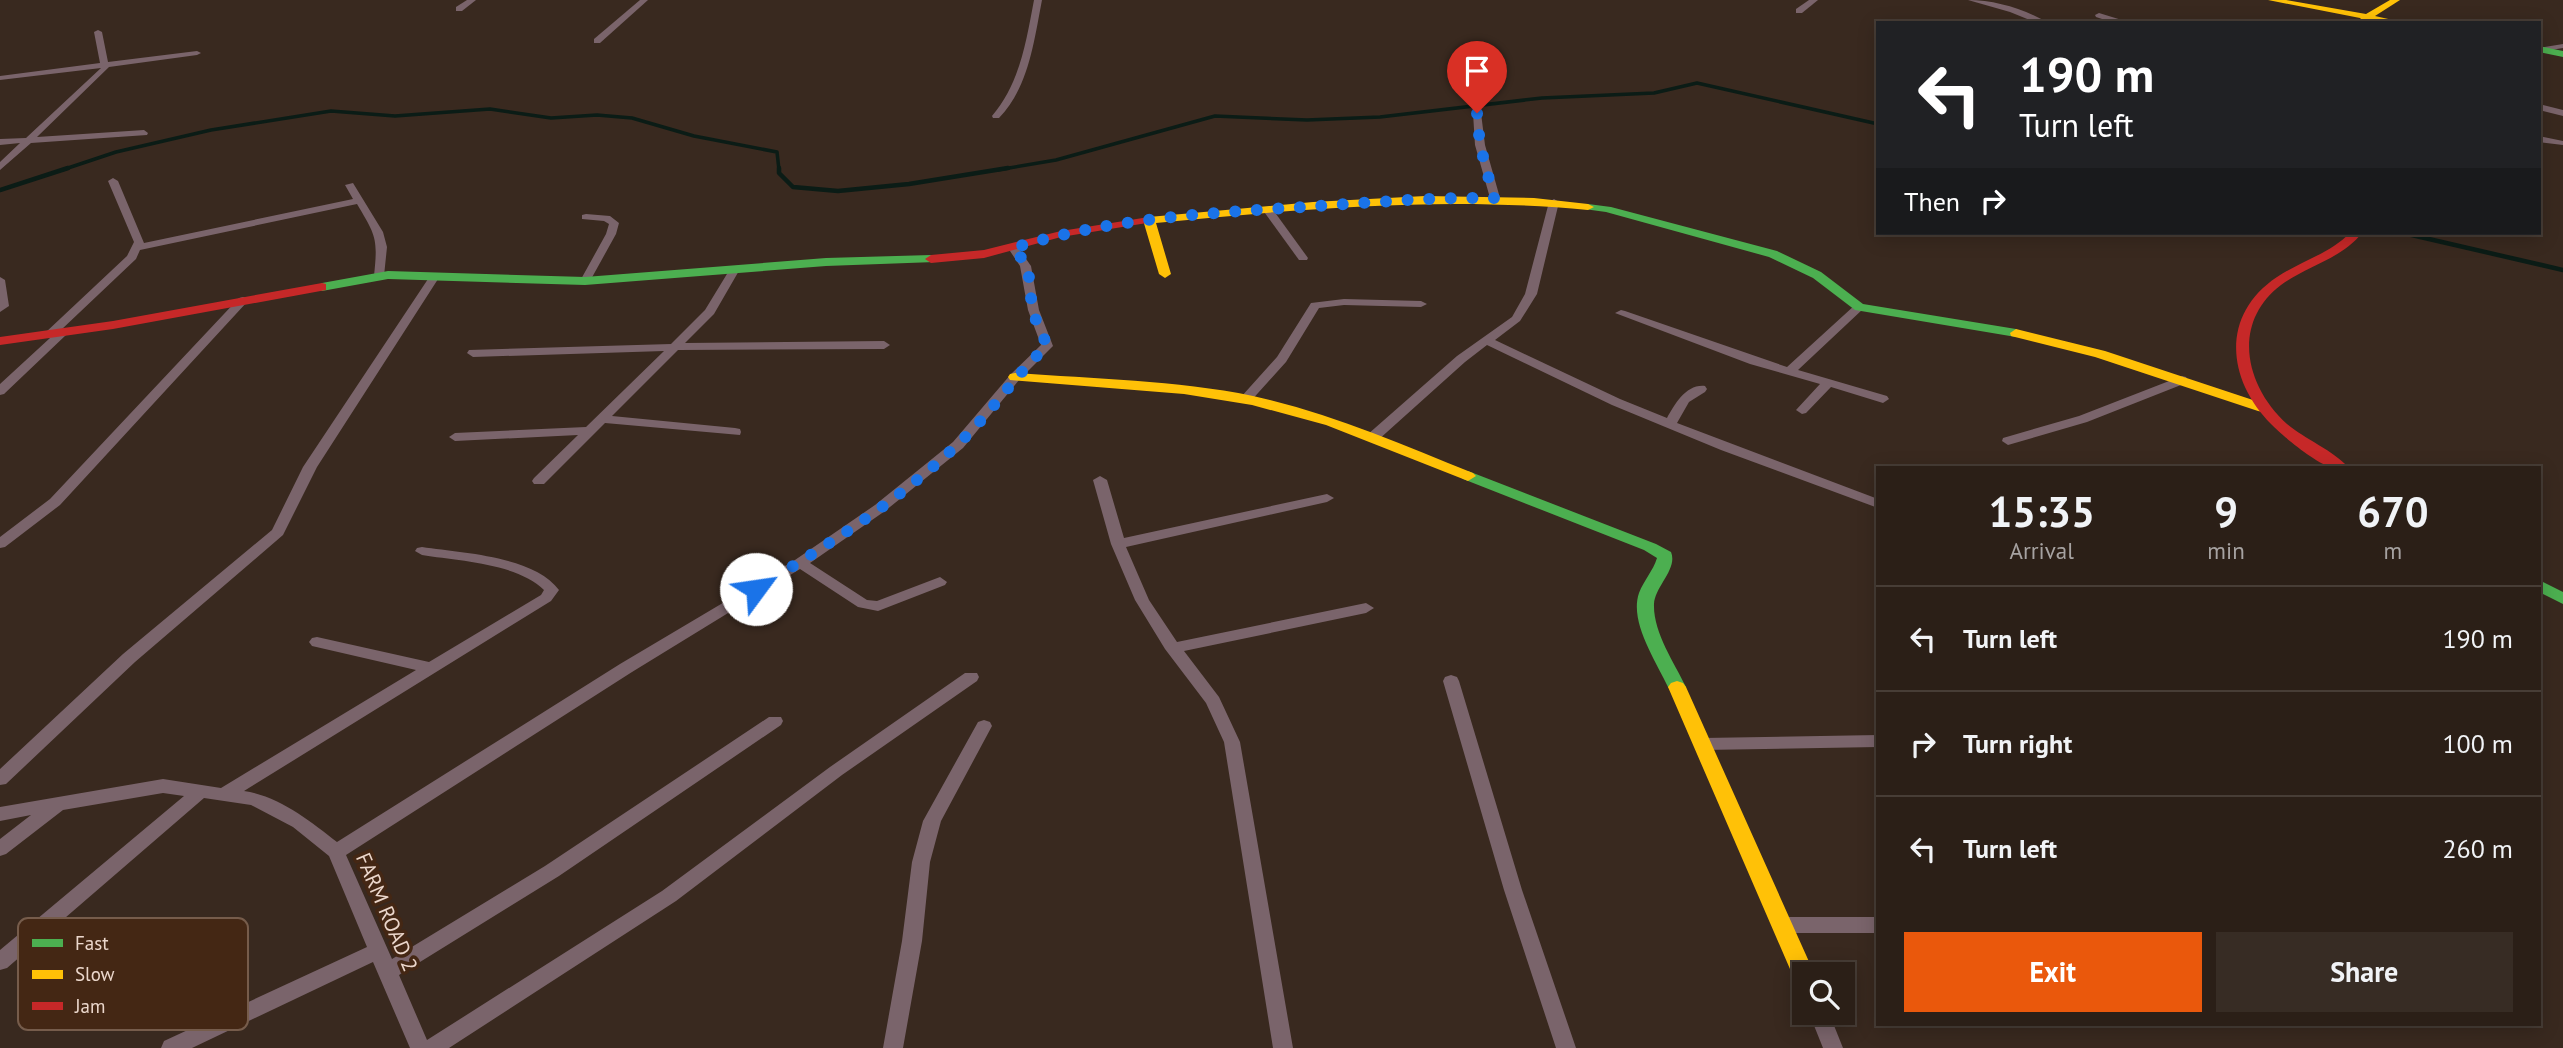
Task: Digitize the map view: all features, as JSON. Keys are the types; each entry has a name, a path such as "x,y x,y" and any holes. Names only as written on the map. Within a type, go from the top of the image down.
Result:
{"street":[{"path":"459,9 472,0"},
{"path":"597,41 643,0"},
{"path":"996,116 1007,108 1015,86 1028,50 1038,0"},
{"path":"1800,11 1814,0"},
{"path":"1972,0 2012,10 2039,21"},
{"path":"2282,1 2363,20 2396,0"},
{"path":"2099,15 2116,21"},
{"path":"0,167 105,68 98,32"},
{"path":"2541,50 2563,46"},
{"path":"2541,50 2563,54"},
{"path":"0,78 197,53"},
{"path":"2541,108 2563,113"},
{"path":"1477,113 1480,145 1494,198"},
{"path":"0,142 144,133"},
{"path":"2541,139 2562,143"},
{"path":"0,391 132,257 139,243 135,229 122,208 113,181"},
{"path":"350,185 378,232 382,247 379,276"},
{"path":"0,341 56,334 379,276 585,281 826,262 927,259 1013,248 1061,234 1149,220 1267,209 1494,198 1607,209 1773,254 1817,275 1859,307 2007,331 2100,354 2263,408"},
{"path":"136,248 358,201"},
{"path":"1372,438 1461,359 1516,319 1531,294 1554,202"},
{"path":"1267,209 1303,258"},
{"path":"585,281 611,234 614,223 606,218 586,217"},
{"path":"1149,220 1165,274"},
{"path":"211,232 215,248"},
{"path":"2335,466 2292,436 2263,408 2247,384 2241,361 2240,340 2246,313 2273,285 2329,257 2348,244 2355,235"},
{"path":"336,852 626,668 800,563 880,508 958,445 1015,377 1047,346 1035,319 1025,260 1013,248"},
{"path":"539,481 710,312 735,269"},
{"path":"0,779 129,658 278,532 310,467 435,276"},
{"path":"0,279 3,293 3,306 0,309"},
{"path":"0,544 55,502 243,300"},
{"path":"1245,400 1282,359 1314,305 1344,302 1421,304"},
{"path":"1790,371 1859,307"},
{"path":"1621,313 1790,371 1883,399"},
{"path":"1488,341 1670,424 1876,503"},
{"path":"472,353 884,345"},
{"path":"1015,377 1199,393 1282,407 1372,438 1650,547 1665,556 1663,570 1646,596 1645,614 1799,962"},
{"path":"2008,441 2083,419 2182,380"},
{"path":"1802,410 1829,382"},
{"path":"1670,424 1684,400 1701,389"},
{"path":"602,419 734,432"},
{"path":"455,437 590,431"},
{"path":"1100,480 1118,544 1142,600 1171,645 1213,701 1232,742 1283,1048"},
{"path":"1118,544 1327,498"},
{"path":"225,794 546,598 552,590 547,582 512,568 422,551"},
{"path":"800,563 863,604 878,606 940,582"},
{"path":"2541,586 2563,599"},
{"path":"1175,648 1366,608"},
{"path":"317,642 431,668"},
{"path":"432,1048 669,896 836,771 971,677"},
{"path":"1451,681 1513,890 1566,1048"},
{"path":"389,971 552,871 775,721"},
{"path":"893,1048 912,941 921,862 932,821 984,726"},
{"path":"1703,744 1876,741"},
{"name":"FARM ROAD 2","path":"0,814 163,786 254,799 299,822 336,852 389,971 419,1048"},
{"path":"52,918 202,790"},
{"path":"0,849 61,802"},
{"path":"1784,925 1876,925"},
{"path":"0,962 18,947"},
{"path":"248,1012 379,950"},
{"path":"1824,1025 1833,1048"},
{"path":"171,1048 209,1030"}],"waterway":[{"path":"997,170 1056,160 1215,116 1307,120 1380,117 1542,98 1654,93 1697,83 1876,124"},
{"path":"68,168 116,152 211,130 331,111 395,116 490,109 551,118 597,115 632,118 694,136 777,152 779,170"},
{"path":"0,190 68,168"},
{"path":"62,170 68,168"},
{"path":"779,170 793,187 838,191 909,184 1008,168"},
{"path":"2412,235 2563,270"}],"traffic: fast":[{"path":"2541,49 2563,54"},
{"path":"1588,207 1607,209 1773,254 1817,275 1859,307 2016,333"},
{"path":"322,287 388,275 585,281 826,262 931,259"},
{"path":"1468,476 1650,547 1665,556 1645,604 1650,628 1677,687"},
{"path":"2541,586 2563,599"}],"traffic: slow":[{"path":"2272,0 2391,21"},
{"path":"2364,19 2396,0"},
{"path":"1165,274 1149,220 1313,205 1425,199 1480,199 1588,207"},
{"path":"2016,333 2100,354 2263,408"},
{"path":"1015,377 1184,390 1252,400 1331,422 1468,476"},
{"path":"1677,687 1798,962"}],"traffic: jam":[{"path":"931,259 984,254 1061,234 1149,220"},
{"path":"2339,466 2290,433 2262,405 2252,389 2246,371 2242,336 2256,302 2270,288 2337,250 2354,235"},
{"path":"0,341 113,325 322,287"}],"route":[{"path":"756,589 800,563 880,508 958,445 1015,377 1047,346 1035,319 1025,260 1013,248 1061,234 1168,218 1373,202 1494,198 1480,145 1477,113"}]}
